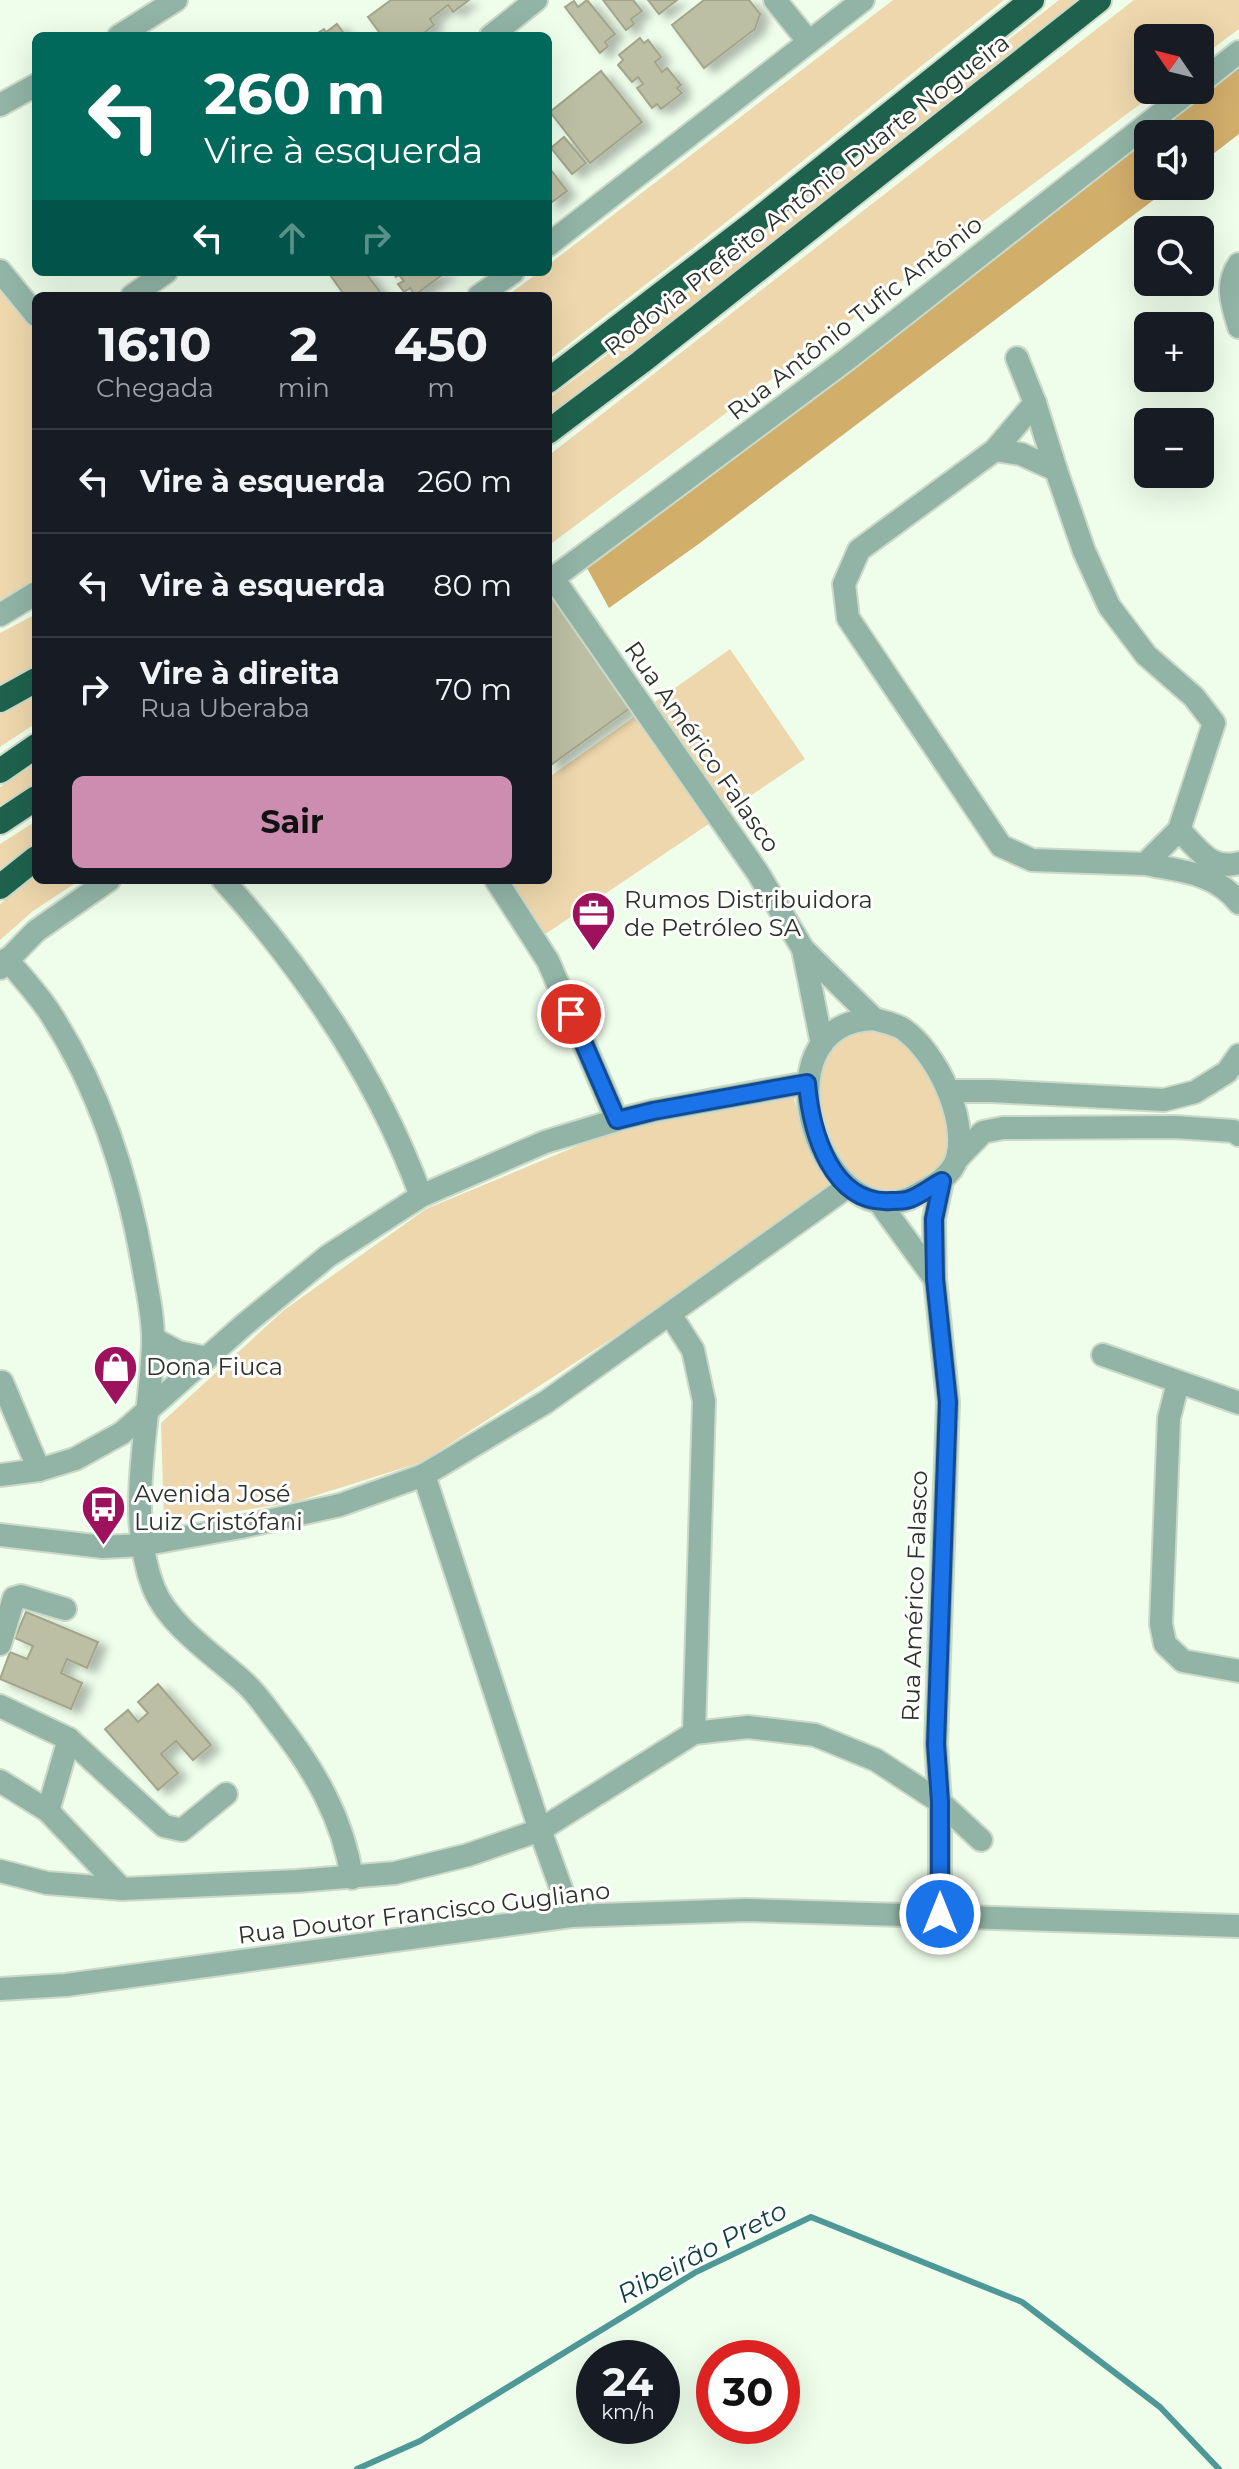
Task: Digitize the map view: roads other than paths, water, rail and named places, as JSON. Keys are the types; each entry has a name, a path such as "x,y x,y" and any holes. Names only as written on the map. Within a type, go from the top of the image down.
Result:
{"highway":[{"name":"Rodovia Prefeito Antônio Duarte Nogueira","path":"552,378 756,221 1032,0"},
{"name":"Rodovia Prefeito Antônio Duarte Nogueira","path":"552,429 1099,0"},
{"path":"0,700 32,682"},
{"path":"0,771 32,749"},
{"path":"0,822 32,801"},
{"path":"0,887 32,861"}],"street":[{"path":"125,32 176,0"},
{"path":"496,32 536,0"},
{"path":"775,0 809,42"},
{"path":"552,242 863,0"},
{"path":"1214,72 1239,52"},
{"path":"0,105 32,87"},
{"name":"Rua Antônio Tufic Antônio","path":"552,579 846,360 1173,104"},
{"path":"1239,264 1231,276 1230,297 1239,327"},
{"path":"0,271 32,310"},
{"path":"138,292 160,276"},
{"path":"485,292 507,276"},
{"path":"1017,358 1084,551 1109,606 1146,655 1194,697 1214,723 1179,830 1145,864"},
{"path":"1035,403 995,450 859,550 844,584 848,618 1001,846 1032,860 1208,869 1239,863"},
{"path":"995,450 1021,454 1056,470"},
{"name":"Rua Américo Falasco","path":"552,583 758,873 803,949 874,1019"},
{"path":"0,615 32,595"},
{"path":"1179,830 1239,903"},
{"path":"103,884 36,931 3,963 52,1015 83,1074 112,1141 134,1214 154,1339 140,1498 141,1545 155,1591 172,1617 250,1687 306,1761 328,1798 347,1846 352,1878"},
{"path":"227,884 319,1001 373,1088 407,1156 421,1196"},
{"path":"499,884 548,961 617,1120"},
{"name":"Rua Américo Falasco","path":"803,949 822,1044"},
{"path":"957,1159 957,1125 949,1091 937,1066 915,1039 900,1027 874,1019 859,1020 840,1028 822,1044 812,1062 807,1083 816,1135 829,1163 847,1187 868,1200 909,1200 942,1181 957,1159 983,1132 1003,1128 1147,1127 1233,1131 1239,1135"},
{"path":"949,1091 1164,1100 1195,1092 1227,1072 1239,1055"},
{"path":"0,1475 39,1470 75,1459 122,1433 328,1256 421,1196 545,1142 617,1120 807,1083"},
{"path":"1147,1127 1148,1099"},
{"name":"Rua Américo Falasco","path":"940,1914 940,1802 936,1744 948,1402 935,1279 934,1219 942,1181"},
{"path":"0,1535 103,1547 141,1545 340,1505 424,1475 546,1402 847,1187"},
{"name":"Rua Américo Falasco","path":"879,1202 935,1279"},
{"path":"670,1314 693,1350 704,1401 694,1733"},
{"path":"154,1339 178,1352 207,1358"},
{"path":"1103,1355 1239,1403"},
{"path":"2,1382 39,1470"},
{"path":"1178,1383 1169,1418 1161,1624 1165,1644 1183,1661 1239,1671"},
{"path":"424,1475 571,1916"},
{"path":"0,1644 14,1598 21,1596 65,1609"},
{"path":"0,1706 69,1739 164,1826 174,1830 182,1830 226,1794"},
{"path":"0,1871 47,1883 122,1889 352,1878 395,1873 453,1859 540,1830 694,1733 748,1727 815,1735 876,1760 940,1802 981,1840"},
{"path":"48,1811 69,1739"},
{"path":"0,1781 48,1811 122,1889"},
{"name":"Rua Doutor Francisco Gugliano","path":"0,1989 66,1985 571,1916 746,1910 1239,1926"}],"waterway":[{"name":"Ribeirão Preto","path":"357,2469 420,2441 696,2272 811,2217 1022,2302 1160,2407 1219,2469"}],"place":[{"name":"Rumos Distribuidora de Petróleo SA","path":"593,953"},
{"name":"Dona Fiuca","path":"115,1406"},
{"name":"Avenida José Luiz Cristófani","path":"103,1547"}]}
